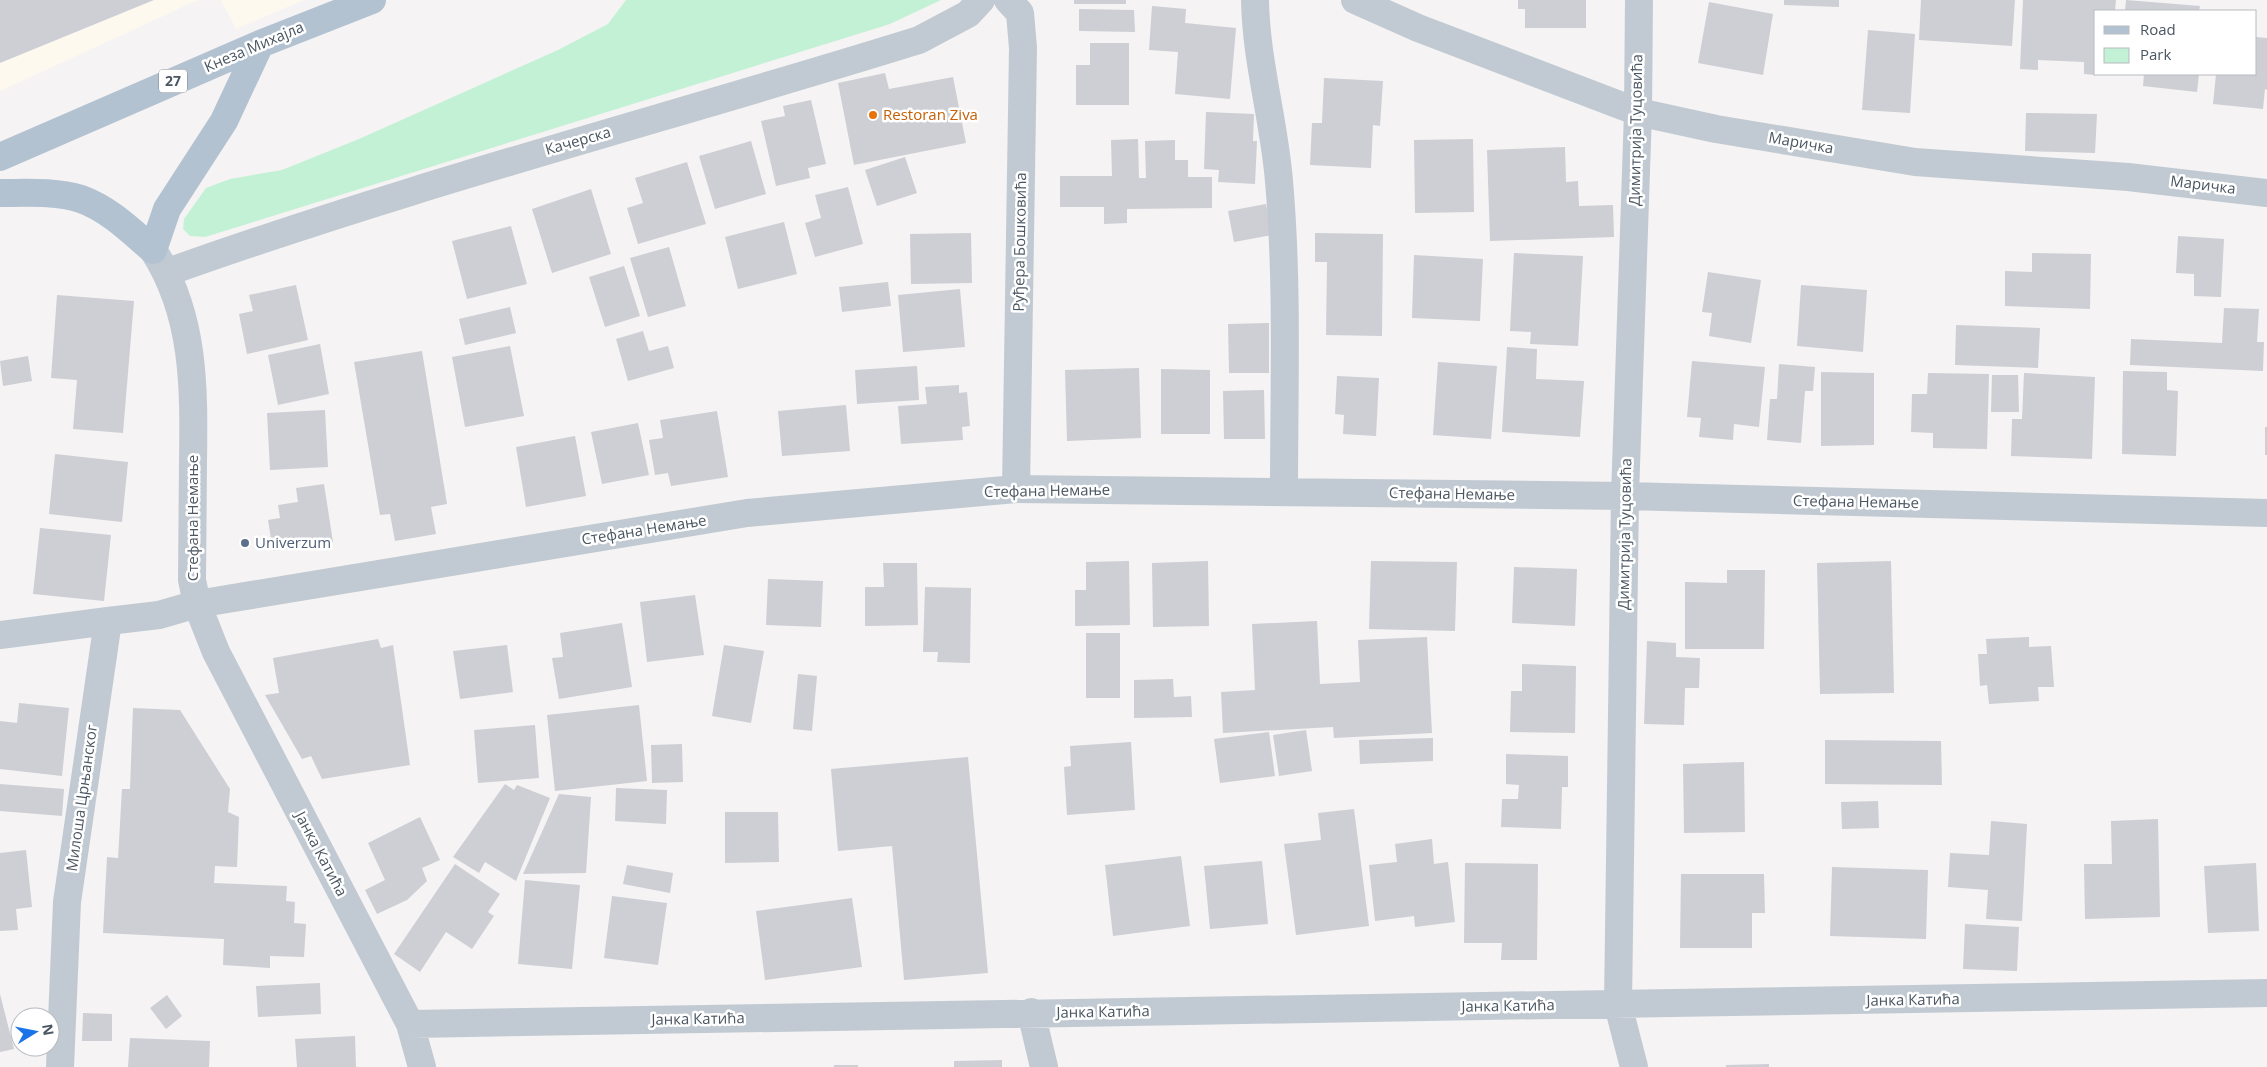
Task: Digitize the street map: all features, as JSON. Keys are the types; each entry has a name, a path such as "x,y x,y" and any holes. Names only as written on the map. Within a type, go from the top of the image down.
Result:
{"main road":[{"name":"Кнеза Михајла","path":"0,157 260,44 372,0"},
{"path":"0,193 48,193 81,199 117,218 153,250 167,209 224,121 260,44"}],"street":[{"name":"Качерска","path":"168,272 273,234 500,164 919,40 968,14 981,0"},
{"name":"Руђера Бошковића","path":"1008,0 1020,13 1023,48 1016,489"},
{"path":"1255,0 1258,46 1279,179 1283,251 1284,492"},
{"name":"Маричка","path":"1356,0 1418,28 1638,112 1716,129 1915,162 2128,177 2267,193"},
{"name":"Димитрија Туцовића","path":"1634,1067 1618,1005 1625,496 1638,112 1639,0"},
{"name":"Стефана Немање","path":"153,250 168,272 188,339 194,407 192,580 196,604 747,513 1016,489 1625,496 2267,512"},
{"path":"0,635 159,615 196,604"},
{"name":"Јанка Катића","path":"196,604 216,652 410,1024 1031,1012 1618,1005 2267,993"},
{"name":"Милоша Црњанског","path":"60,1067 67,902 108,620"},
{"path":"1031,1012 1044,1067"},
{"path":"410,1024 422,1067"}],"shaded area":[{"path":"0,0 198,0 0,91"},
{"path":"221,0 304,0 236,29"}],"green space":[{"path":"626,0 941,0 890,24 205,237 190,236 183,229 184,219 206,188 230,179 282,170 359,139 558,50 608,24"}],"building":[{"path":"0,0 154,0 0,63"},
{"path":"1074,0 1126,0 1126,4 1074,4"},
{"path":"1518,0 1586,0 1586,28 1525,28 1525,9 1518,9"},
{"path":"1784,0 1839,0 1839,7 1784,5"},
{"path":"1921,0 2015,0 2012,46 1919,40"},
{"path":"2023,0 2116,0 2115,10 2094,10 2094,75 2084,74 2084,62 2038,60 2038,70 2020,69"},
{"path":"2126,0 2200,6 2199,10 2125,10"},
{"path":"1709,2 1773,14 1763,75 1698,63"},
{"path":"1152,6 1186,9 1185,23 1236,28 1230,99 1175,94 1178,52 1149,50"},
{"path":"1079,9 1134,10 1135,32 1079,31"},
{"path":"1868,30 1915,34 1910,113 1862,110"},
{"path":"2257,37 2267,38 2267,90 2265,89 2263,109 2213,104 2216,75 2257,75"},
{"path":"1090,43 1129,43 1129,105 1076,105 1076,65 1090,65"},
{"path":"885,73 889,89 953,77 966,143 854,165 838,83"},
{"path":"2144,75 2199,75 2197,92 2143,86"},
{"path":"1324,78 1383,81 1380,126 1373,125 1371,168 1310,165 1312,123 1322,123"},
{"path":"811,100 826,164 808,168 810,178 776,186 761,121 785,116 783,106"},
{"path":"1206,112 1254,114 1253,141 1257,141 1255,184 1218,182 1219,170 1204,169"},
{"path":"2026,113 2097,114 2095,153 2025,151"},
{"path":"1138,139 1139,178 1146,178 1145,141 1175,140 1175,160 1188,160 1188,177 1212,177 1212,208 1127,209 1127,223 1104,224 1104,207 1060,207 1060,176 1112,176 1111,140"},
{"path":"1473,139 1474,212 1415,213 1414,140"},
{"path":"751,141 766,194 715,209 699,156"},
{"path":"1565,147 1566,182 1578,181 1579,206 1613,205 1614,237 1490,241 1487,150"},
{"path":"905,157 917,193 877,206 865,170"},
{"path":"687,162 706,224 638,244 627,208 643,203 635,178"},
{"path":"848,187 863,244 815,257 805,223 821,218 815,195"},
{"path":"591,189 611,254 552,273 532,209"},
{"path":"1266,204 1272,235 1234,242 1228,211"},
{"path":"784,222 797,274 738,289 725,237"},
{"path":"511,226 527,284 467,299 452,241"},
{"path":"971,233 972,283 911,284 910,234"},
{"path":"1315,233 1383,234 1382,336 1326,335 1327,262 1315,262"},
{"path":"2178,236 2224,239 2221,297 2194,296 2194,274 2176,273"},
{"path":"669,247 686,306 648,317 630,258"},
{"path":"1514,253 1583,256 1578,346 1530,344 1531,332 1510,331"},
{"path":"2032,253 2091,254 2090,309 2005,306 2005,271 2032,272"},
{"path":"1414,255 1483,259 1480,321 1412,318"},
{"path":"624,266 640,316 605,327 589,277"},
{"path":"1708,272 1761,280 1751,343 1709,336 1712,313 1702,312"},
{"path":"888,282 891,306 842,312 839,287"},
{"path":"296,285 308,340 247,354 239,314 253,311 249,295"},
{"path":"1801,285 1867,290 1863,352 1797,346"},
{"path":"960,289 965,347 903,352 898,295"},
{"path":"57,295 134,301 123,433 73,429 77,380 51,378"},
{"path":"510,307 516,333 465,345 459,319"},
{"path":"2224,308 2259,309 2257,342 2264,342 2263,371 2130,365 2131,339 2222,343"},
{"path":"1269,323 1269,373 1229,373 1228,324"},
{"path":"1956,325 2040,328 2038,368 1955,365"},
{"path":"643,331 649,351 668,346 674,368 628,381 616,339"},
{"path":"320,344 329,394 278,405 268,355"},
{"path":"510,346 524,416 465,427 452,357"},
{"path":"1507,347 1537,349 1536,379 1584,381 1580,437 1502,432"},
{"path":"422,351 447,504 431,507 436,534 395,541 390,514 380,515 354,362"},
{"path":"28,356 32,381 3,386 0,361"},
{"path":"1692,361 1765,367 1759,427 1734,424 1733,440 1699,437 1701,418 1687,417"},
{"path":"1438,362 1497,366 1491,439 1433,435"},
{"path":"1779,364 1815,367 1813,391 1805,391 1801,443 1767,440 1770,399 1777,399"},
{"path":"917,366 919,400 857,404 855,370"},
{"path":"1139,368 1141,438 1067,441 1065,370"},
{"path":"1161,369 1210,370 1210,434 1161,434"},
{"path":"2123,371 2167,372 2167,390 2178,391 2176,456 2122,454"},
{"path":"1821,372 1874,373 1874,445 1821,446"},
{"path":"1928,373 1989,374 1987,449 1933,448 1933,433 1911,432 1912,394 1927,394"},
{"path":"2024,373 2095,377 2092,459 2011,456 2012,419 2022,419"},
{"path":"1992,375 2018,375 2019,412 1991,412"},
{"path":"1337,376 1379,378 1376,436 1343,434 1344,415 1335,414"},
{"path":"959,385 959,393 967,392 970,426 962,427 963,440 901,444 898,406 927,404 925,387"},
{"path":"1264,390 1265,439 1224,439 1223,391"},
{"path":"846,405 850,451 782,456 778,411"},
{"path":"325,410 328,467 270,470 267,413"},
{"path":"717,411 728,477 671,486 668,473 655,475 649,440 663,438 660,420"},
{"path":"638,423 649,475 602,484 591,432"},
{"path":"2265,427 2267,427 2267,455 2265,455"},
{"path":"575,436 586,496 526,507 516,447"},
{"path":"55,454 128,462 122,522 49,514"},
{"path":"324,484 333,542 273,551 268,520 280,518 278,505 298,502 296,488"},
{"path":"40,528 111,535 104,601 33,594"},
{"path":"1129,561 1130,625 1075,626 1075,590 1086,590 1086,562"},
{"path":"1208,561 1209,626 1153,627 1152,563"},
{"path":"1371,561 1457,562 1455,631 1369,629"},
{"path":"1891,561 1894,693 1820,694 1817,563"},
{"path":"883,563 917,563 918,625 865,626 865,587 884,587"},
{"path":"1514,567 1577,569 1575,626 1512,623"},
{"path":"1727,570 1765,570 1764,649 1685,649 1685,582 1727,583"},
{"path":"768,579 823,581 821,627 766,625"},
{"path":"925,587 971,588 970,663 937,662 938,652 923,652"},
{"path":"695,595 704,655 647,662 640,602"},
{"path":"1317,621 1320,684 1360,682 1358,640 1427,637 1432,733 1334,738 1333,727 1223,733 1221,692 1255,690 1252,624"},
{"path":"622,623 632,687 559,699 552,658 563,657 560,633"},
{"path":"1086,633 1120,633 1120,698 1086,698"},
{"path":"2029,637 2029,647 2051,646 2054,687 2038,687 2039,701 1989,704 1987,685 1980,686 1978,654 1987,654 1986,639"},
{"path":"378,639 381,648 393,645 410,765 322,779 311,756 302,759 265,695 279,693 273,658"},
{"path":"1647,641 1676,643 1676,657 1700,658 1699,688 1685,688 1684,725 1644,724"},
{"path":"507,645 513,692 460,699 453,651"},
{"path":"724,645 764,651 751,723 712,716"},
{"path":"1522,664 1576,666 1575,733 1510,732 1511,691 1522,691"},
{"path":"798,674 817,676 812,731 793,729"},
{"path":"1173,679 1174,697 1191,696 1192,717 1134,718 1134,680"},
{"path":"19,703 69,708 62,776 0,769 0,721 17,723"},
{"path":"639,705 647,781 555,791 547,715"},
{"path":"133,708 180,710 230,789 228,812 239,817 237,867 215,866 214,883 287,886 286,901 295,902 294,923 306,924 304,957 270,956 270,968 223,965 224,939 103,933 107,857 118,858 122,789 130,789"},
{"path":"535,725 539,778 478,783 474,730"},
{"path":"1306,730 1312,771 1279,776 1273,735"},
{"path":"1269,732 1275,776 1220,783 1214,739"},
{"path":"1433,738 1433,761 1360,764 1359,740"},
{"path":"1825,740 1941,741 1942,785 1825,784"},
{"path":"1131,742 1135,810 1067,815 1064,767 1071,766 1070,746"},
{"path":"682,744 683,782 652,783 651,745"},
{"path":"1506,754 1568,756 1568,787 1562,787 1561,829 1501,827 1502,799 1518,799 1519,785 1506,784"},
{"path":"968,757 988,973 904,980 892,846 838,851 831,769"},
{"path":"1744,762 1745,832 1684,833 1683,764"},
{"path":"0,784 64,789 62,816 0,811"},
{"path":"505,784 514,790 517,785 550,798 516,881 485,862 479,873 453,857"},
{"path":"616,788 667,790 666,824 615,821"},
{"path":"559,794 591,797 586,873 523,874"},
{"path":"1878,801 1879,828 1842,829 1841,802"},
{"path":"1354,809 1369,926 1296,935 1284,844 1321,840 1318,813"},
{"path":"725,812 778,812 779,862 725,863"},
{"path":"420,817 440,860 422,868 427,881 407,900 377,914 365,890 385,880 368,843"},
{"path":"2158,819 2160,917 2085,919 2084,864 2112,864 2111,821"},
{"path":"1991,821 2027,824 2022,921 1986,919 1988,890 1948,887 1950,853 1989,855"},
{"path":"1432,839 1434,864 1448,862 1455,922 1415,927 1414,916 1375,921 1369,865 1397,862 1395,844"},
{"path":"26,850 32,907 16,909 18,930 0,931 0,853"},
{"path":"1181,856 1190,926 1113,936 1105,865"},
{"path":"1262,861 1268,924 1210,929 1204,866"},
{"path":"1465,863 1538,864 1537,960 1501,960 1502,943 1464,943"},
{"path":"2256,863 2259,931 2208,933 2204,866"},
{"path":"455,864 500,894 488,912 494,916 472,949 446,932 420,972 394,954"},
{"path":"627,865 673,873 670,893 623,884"},
{"path":"1832,867 1928,870 1926,939 1830,936"},
{"path":"1681,874 1764,874 1765,913 1752,913 1752,948 1680,948"},
{"path":"525,880 580,885 572,969 518,964"},
{"path":"612,896 667,903 658,965 604,958"},
{"path":"852,898 862,967 765,980 756,911"},
{"path":"1965,924 2019,927 2017,971 1963,969"},
{"path":"320,983 321,1014 258,1017 256,986"},
{"path":"0,994 10,1033 10,1050 0,1052"},
{"path":"167,995 182,1016 166,1029 150,1008"},
{"path":"83,1013 112,1014 112,1041 82,1041"},
{"path":"355,1036 356,1067 297,1067 295,1039"},
{"path":"130,1038 210,1041 209,1067 128,1067"},
{"path":"1002,1060 1002,1067 954,1067 954,1061"},
{"path":"1769,1064 1769,1067 1726,1067 1726,1065"},
{"path":"834,1065 858,1065 858,1067 834,1067"}],"place":[{"name":"Restoran Ziva","path":"873,115"},
{"name":"Univerzum","path":"245,543"}]}
